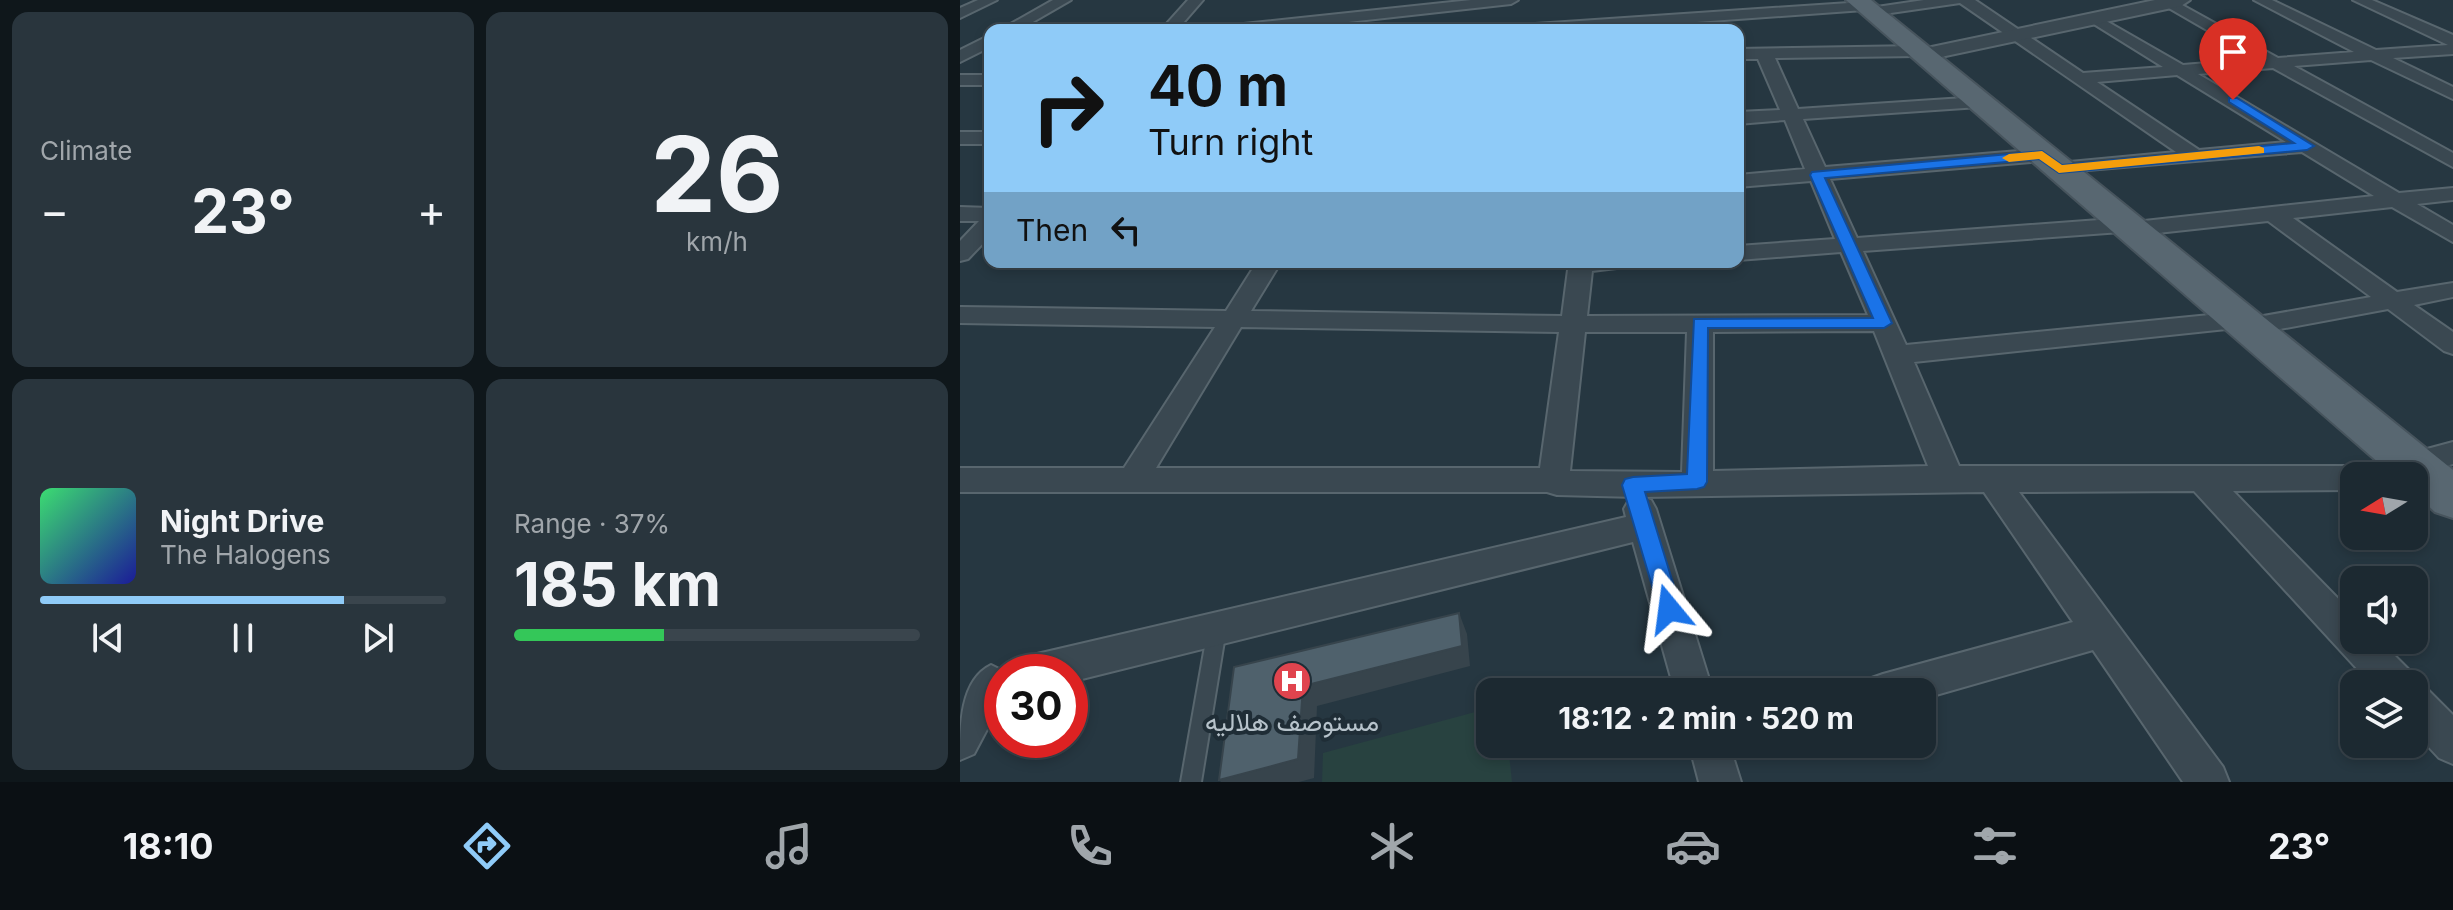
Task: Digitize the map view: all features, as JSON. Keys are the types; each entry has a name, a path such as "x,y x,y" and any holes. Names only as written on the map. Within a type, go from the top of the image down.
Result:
{"main road":[{"path":"1864,6 2244,323 2432,474"}],"street":[{"path":"960,14 990,0"},
{"path":"1019,24 1064,0"},
{"path":"1174,24 1196,0"},
{"path":"1653,0 1667,19"},
{"path":"1600,24 1955,0"},
{"path":"1965,0 2195,156"},
{"path":"2261,0 2453,94"},
{"path":"2360,0 2453,41"},
{"path":"1744,54 1920,53 2171,1 2453,161"},
{"path":"2380,9 2405,3"},
{"path":"1260,24 1285,18 1501,4"},
{"path":"2094,18 2453,235"},
{"path":"962,54 984,43"},
{"path":"2080,78 2453,49"},
{"path":"962,54 984,52"},
{"path":"1764,53 1884,323 1948,478"},
{"path":"960,80 984,80"},
{"path":"1744,118 1979,102"},
{"path":"960,138 984,138"},
{"path":"1744,181 2195,156 2307,146"},
{"path":"1744,253 2128,227 2453,194"},
{"path":"960,214 984,215"},
{"path":"2273,214 2453,345"},
{"path":"960,254 984,229"},
{"path":"1131,482 1265,268"},
{"path":"1554,480 1580,268"},
{"path":"1897,355 2244,323 2453,290"},
{"path":"960,315 1573,324 1884,323"},
{"path":"1697,482 1700,323"},
{"path":"962,485 1554,480 1557,483 1633,485 1948,478 2340,478"},
{"path":"2201,478 2340,625"},
{"path":"1993,480 2208,782"},
{"path":"1633,485 1690,678"},
{"path":"1088,660 1645,526"},
{"path":"1933,678 2101,631"},
{"path":"2367,654 2383,670"},
{"path":"960,740 984,684"},
{"path":"2428,718 2453,744"},
{"path":"1713,758 1720,782"}],"lane":[{"path":"1191,782 1217,629"}],"green space":[{"path":"1476,712 1476,758 1509,758 1512,782 1322,782 1323,753"}],"building":[{"path":"1459,613 1462,646 1303,686 1298,759 1219,780 1234,667"}],"slow traffic":[{"path":"2009,158 2042,155 2059,169 2259,150"}],"place":[{"name":"مستوصف هلاليه","path":"1292,681"}],"route":[{"path":"1669,609 1633,485 1697,482 1700,323 1884,323 1817,175 2042,155 2059,169 2307,146 2233,100"}]}
